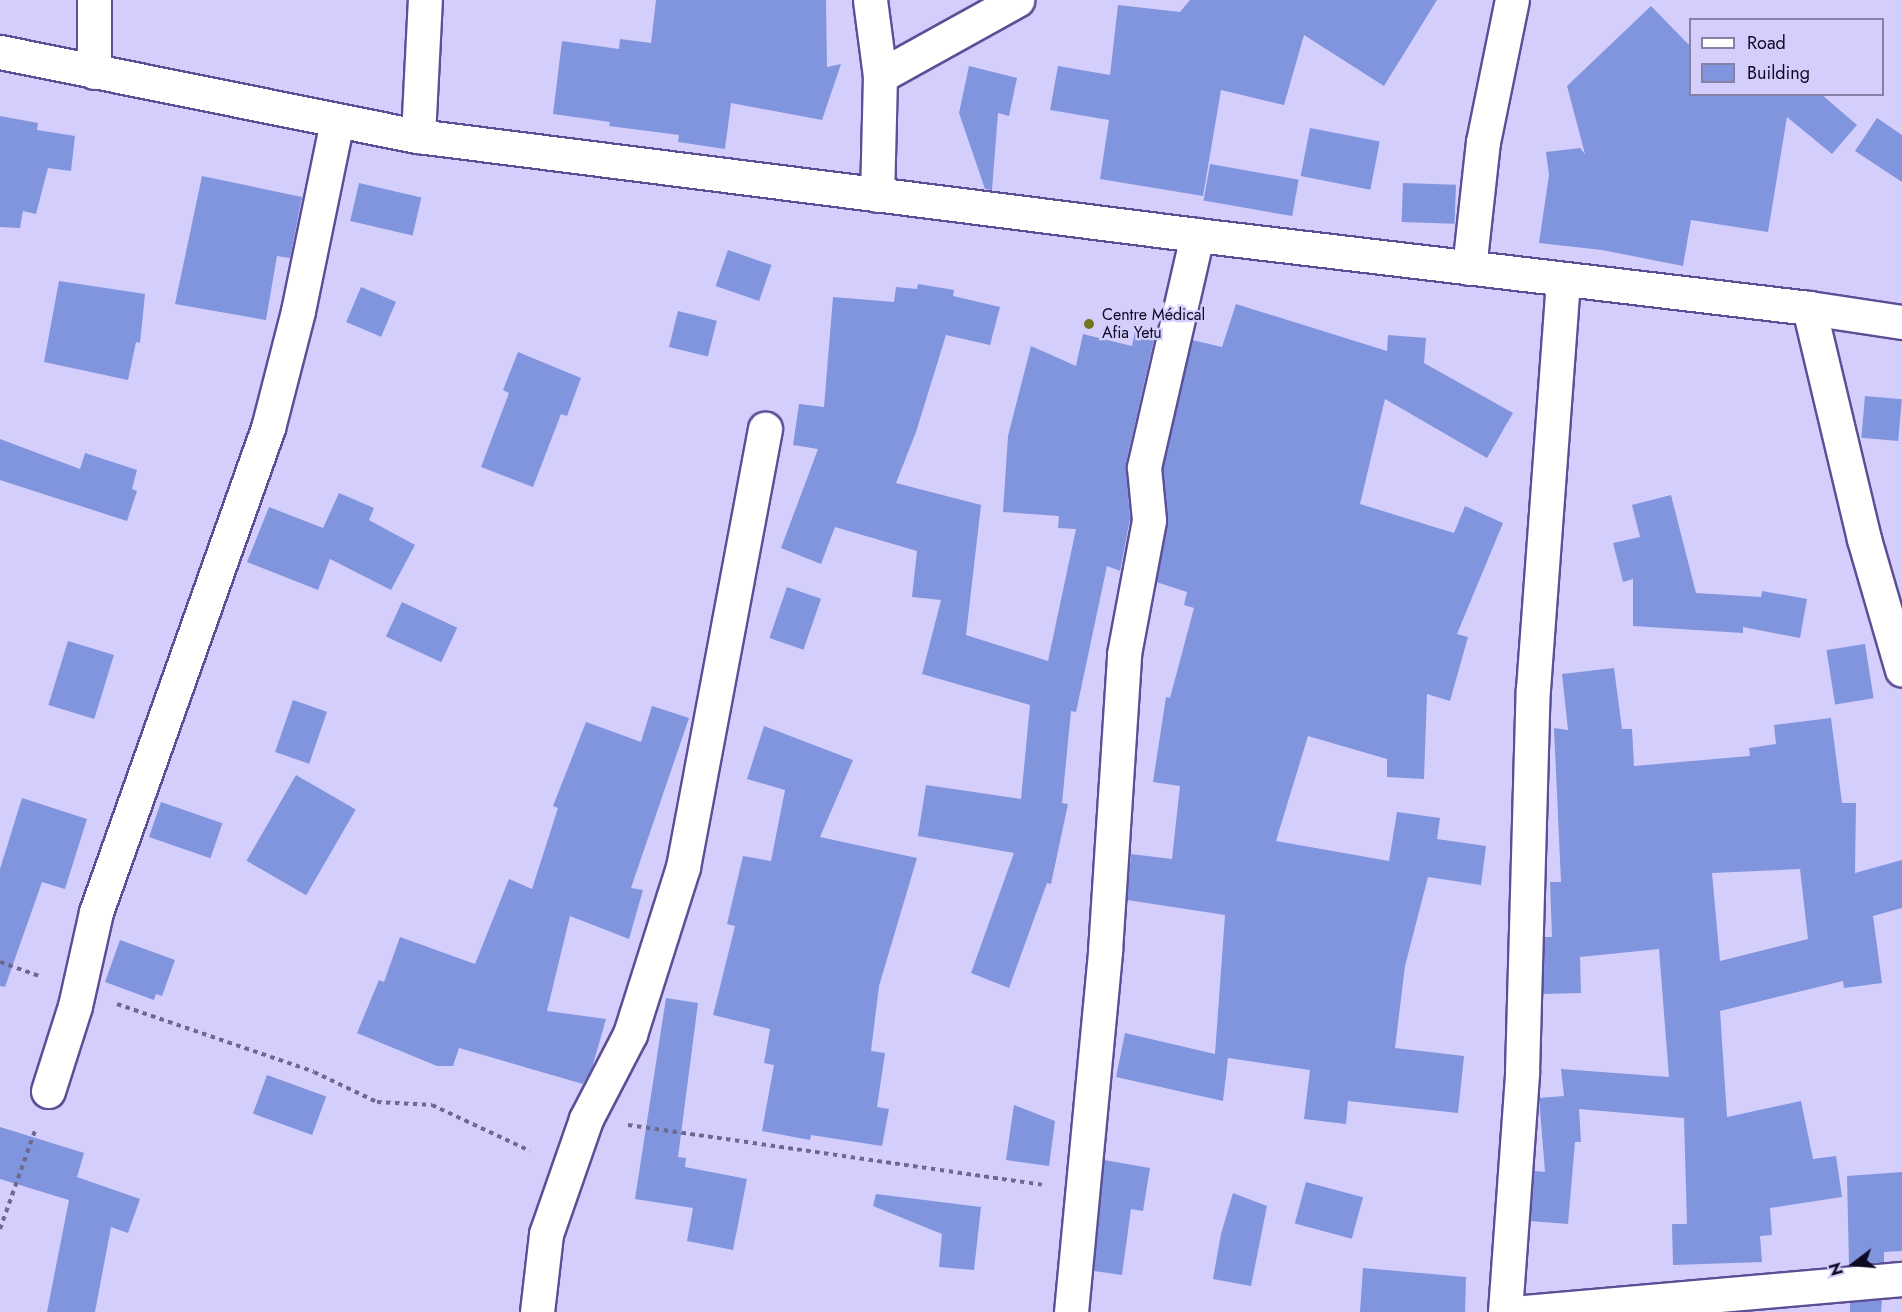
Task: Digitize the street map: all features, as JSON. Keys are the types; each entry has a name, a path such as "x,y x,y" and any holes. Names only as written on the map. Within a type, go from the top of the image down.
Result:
{"street":[{"path":"94,0 94,72"},
{"path":"418,136 425,0"},
{"path":"870,0 880,76 878,195"},
{"path":"880,76 1017,0"},
{"path":"1469,268 1483,142 1512,0"},
{"path":"0,52 418,136 1197,235 1809,308 1902,322"},
{"path":"48,1091 78,991 96,912 268,428 298,311 337,121"},
{"path":"1071,1312 1105,951 1124,654 1149,520 1144,467 1197,235"},
{"path":"1505,1312 1522,1072 1533,689 1563,280"},
{"path":"1809,308 1864,539 1902,670"},
{"path":"537,1312 546,1234 586,1119 630,1034 683,867 765,429"},
{"path":"1524,1312 1902,1279"}],"path":[{"path":"78,991 314,1072 377,1102 432,1105 569,1169"},
{"path":"0,1229 48,1091"},
{"path":"586,1119 928,1170 1084,1190"}],"building":[{"path":"656,0 826,0 827,67 841,64 822,120 731,103 725,149 678,142 679,135 609,126 610,122 553,114 562,41 619,49 620,39 651,43"},
{"path":"1190,0 1437,0 1384,86 1304,35 1284,105 1221,90 1203,196 1100,179 1109,120 1050,110 1058,66 1110,75 1118,5 1180,12"},
{"path":"1651,6 1689,45 1689,96 1823,96 1857,125 1832,154 1787,117 1768,232 1691,220 1683,266 1602,250 1539,243 1549,175 1546,152 1580,148 1585,154 1567,86"},
{"path":"969,66 1017,78 1009,116 998,113 992,190 985,189 959,113"},
{"path":"0,116 38,123 37,130 75,136 71,171 48,168 36,214 23,211 20,228 0,227"},
{"path":"1877,118 1902,135 1902,182 1855,151"},
{"path":"1310,128 1380,142 1370,190 1301,176"},
{"path":"1210,164 1299,180 1292,216 1204,200"},
{"path":"202,176 302,197 290,258 277,256 266,320 175,304"},
{"path":"359,183 421,197 413,235 350,221"},
{"path":"1403,183 1456,185 1455,224 1402,222"},
{"path":"728,250 771,265 759,301 716,286"},
{"path":"59,281 145,294 140,343 136,342 128,380 44,362"},
{"path":"918,284 954,290 953,296 1000,307 990,345 946,335 916,432 896,483 981,505 966,635 1048,661 1076,529 1058,528 1059,516 1003,512 1008,436 1031,346 1076,366 1083,334 1132,346 1136,327 1156,331 1126,463 1130,519 1120,571 1107,566 1076,712 1071,711 1062,803 1068,804 1051,884 1047,883 1009,988 971,973 1014,853 918,836 926,785 1021,799 1030,705 922,674 941,600 912,597 917,551 835,527 821,564 781,548 818,449 793,445 799,404 824,407 833,297 894,302 896,287 917,289"},
{"path":"361,287 396,302 381,337 346,322"},
{"path":"1236,304 1387,351 1388,335 1426,338 1424,363 1513,413 1487,458 1385,399 1360,504 1454,533 1465,506 1503,523 1457,634 1468,637 1450,701 1427,694 1424,779 1387,777 1387,759 1308,736 1276,841 1389,861 1397,812 1440,818 1437,839 1486,846 1481,885 1428,877 1405,966 1395,1048 1464,1056 1458,1113 1348,1101 1346,1124 1304,1119 1310,1070 1228,1058 1223,1101 1116,1077 1125,1033 1215,1054 1225,915 1127,900 1131,854 1172,859 1180,786 1153,782 1166,697 1170,698 1194,608 1184,605 1187,592 1156,582 1167,523 1163,468 1192,340 1222,347"},
{"path":"678,311 717,321 708,357 669,347"},
{"path":"518,352 581,378 567,416 561,414 533,487 481,467 509,393 503,390"},
{"path":"1865,396 1902,399 1898,441 1861,438"},
{"path":"0,439 80,469 85,453 137,470 132,489 137,491 127,521 0,480"},
{"path":"339,493 374,508 369,520 415,545 391,590 330,559 318,590 247,562 269,507 323,528"},
{"path":"1671,495 1696,593 1761,597 1762,591 1807,599 1800,638 1743,627 1743,633 1633,626 1633,579 1623,582 1613,543 1640,537 1632,505"},
{"path":"787,587 821,599 803,650 769,638"},
{"path":"402,602 457,628 441,662 386,636"},
{"path":"68,641 114,655 94,719 48,705"},
{"path":"1865,644 1874,698 1835,704 1826,650"},
{"path":"1614,668 1622,729 1632,729 1634,766 1750,756 1749,748 1776,744 1774,725 1831,718 1842,803 1856,803 1855,873 1902,860 1902,908 1873,916 1882,983 1844,988 1843,981 1720,1011 1727,1117 1801,1101 1813,1159 1836,1156 1842,1197 1770,1208 1772,1235 1760,1236 1762,1262 1673,1265 1672,1224 1687,1224 1684,1118 1579,1109 1581,1142 1575,1142 1568,1224 1530,1221 1534,1171 1545,1172 1539,1098 1564,1096 1561,1069 1669,1077 1659,949 1580,957 1581,993 1543,994 1545,937 1552,937 1550,882 1561,882 1554,728 1568,730 1562,674","holes":["1800,869 1808,939 1720,961 1712,873"]},
{"path":"293,700 327,712 309,764 275,752"},
{"path":"652,706 689,718 631,888 643,890 629,939 570,916 547,1011 606,1019 592,1068 583,1084 459,1048 453,1066 437,1066 357,1033 379,980 384,982 400,937 475,964 509,879 532,889 558,808 553,806 586,722 641,742"},
{"path":"764,726 853,760 820,837 917,858 879,986 871,1051 885,1053 877,1107 889,1109 882,1146 811,1135 810,1140 762,1131 774,1065 764,1063 770,1029 713,1015 735,926 727,924 743,856 771,861 785,790 747,779"},
{"path":"296,775 356,810 306,895 246,861"},
{"path":"22,798 87,819 65,889 42,882 5,987 0,986 0,869"},
{"path":"161,802 222,823 210,858 149,837"},
{"path":"120,940 175,960 162,996 156,994 154,1000 105,982"},
{"path":"666,998 698,1003 678,1157 686,1158 685,1167 747,1179 733,1250 687,1241 693,1208 635,1199"},
{"path":"267,1075 326,1097 312,1135 253,1114"},
{"path":"1014,1105 1055,1121 1049,1166 1006,1160"},
{"path":"0,1127 84,1153 77,1177 140,1199 128,1233 111,1227 95,1312 47,1312 69,1200 0,1179"},
{"path":"1104,1160 1150,1168 1143,1211 1131,1209 1122,1275 1094,1271"},
{"path":"1902,1172 1902,1251 1884,1252 1884,1262 1849,1265 1847,1176"},
{"path":"1306,1182 1363,1197 1352,1239 1295,1224"},
{"path":"1233,1193 1267,1206 1251,1286 1213,1279 1221,1234"},
{"path":"876,1194 981,1207 974,1270 939,1267 942,1234 873,1206"},
{"path":"1363,1268 1466,1277 1465,1312 1360,1312"},
{"path":"1882,1300 1881,1312 1850,1312 1850,1302"}],"place":[{"name":"Centre Médical Afia Yetu","path":"1089,324"}]}
